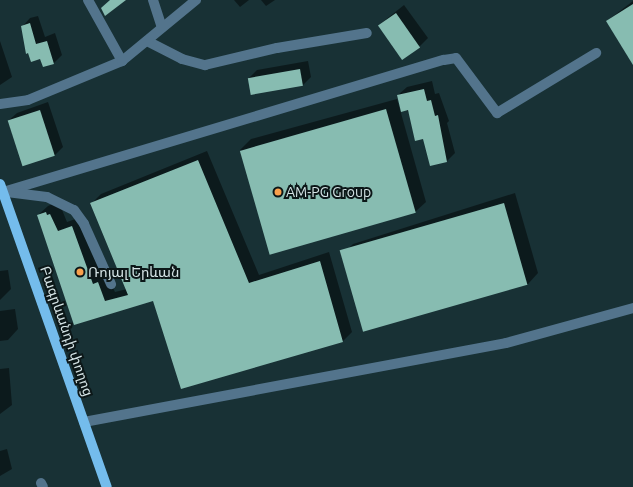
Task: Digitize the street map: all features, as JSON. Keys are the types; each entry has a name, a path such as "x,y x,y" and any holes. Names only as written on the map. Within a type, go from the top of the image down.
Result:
{"main road":[{"name":"Բագրևանդի փողոց","path":"1,188 107,487"}],"lane":[{"path":"88,0 122,61"},
{"path":"153,0 162,28"},
{"path":"0,104 28,100 122,61 162,28 190,2"},
{"path":"147,41 182,59 205,65 277,48 367,33"},
{"path":"1,188 444,60 456,58 497,113 596,53"},
{"path":"1,188 47,197 74,210 84,224 111,284"},
{"path":"84,422 506,343 633,308"}],"building":[{"path":"110,0 126,0 105,16 101,8"},
{"path":"633,4 633,65 606,21"},
{"path":"396,13 420,47 402,60 378,26"},
{"path":"30,23 36,44 47,41 54,64 43,67 40,59 31,62 28,53 26,54 21,26"},
{"path":"300,69 303,86 251,95 248,78"},
{"path":"424,89 427,101 431,100 435,116 438,115 447,162 430,166 423,139 415,141 408,110 401,112 397,95"},
{"path":"386,109 416,213 270,255 240,151"},
{"path":"40,110 55,156 22,166 8,121"},
{"path":"198,160 249,283 320,261 343,342 181,389 153,301 74,325 37,215 46,212 47,215 50,214 58,231 72,226 93,284 98,282 105,301 128,295 90,203"},
{"path":"504,203 527,285 363,332 340,250"}],"place":[{"name":"AM-PG Group","path":"278,192"},
{"name":"Ռոյալ Երևան","path":"80,272"}]}
